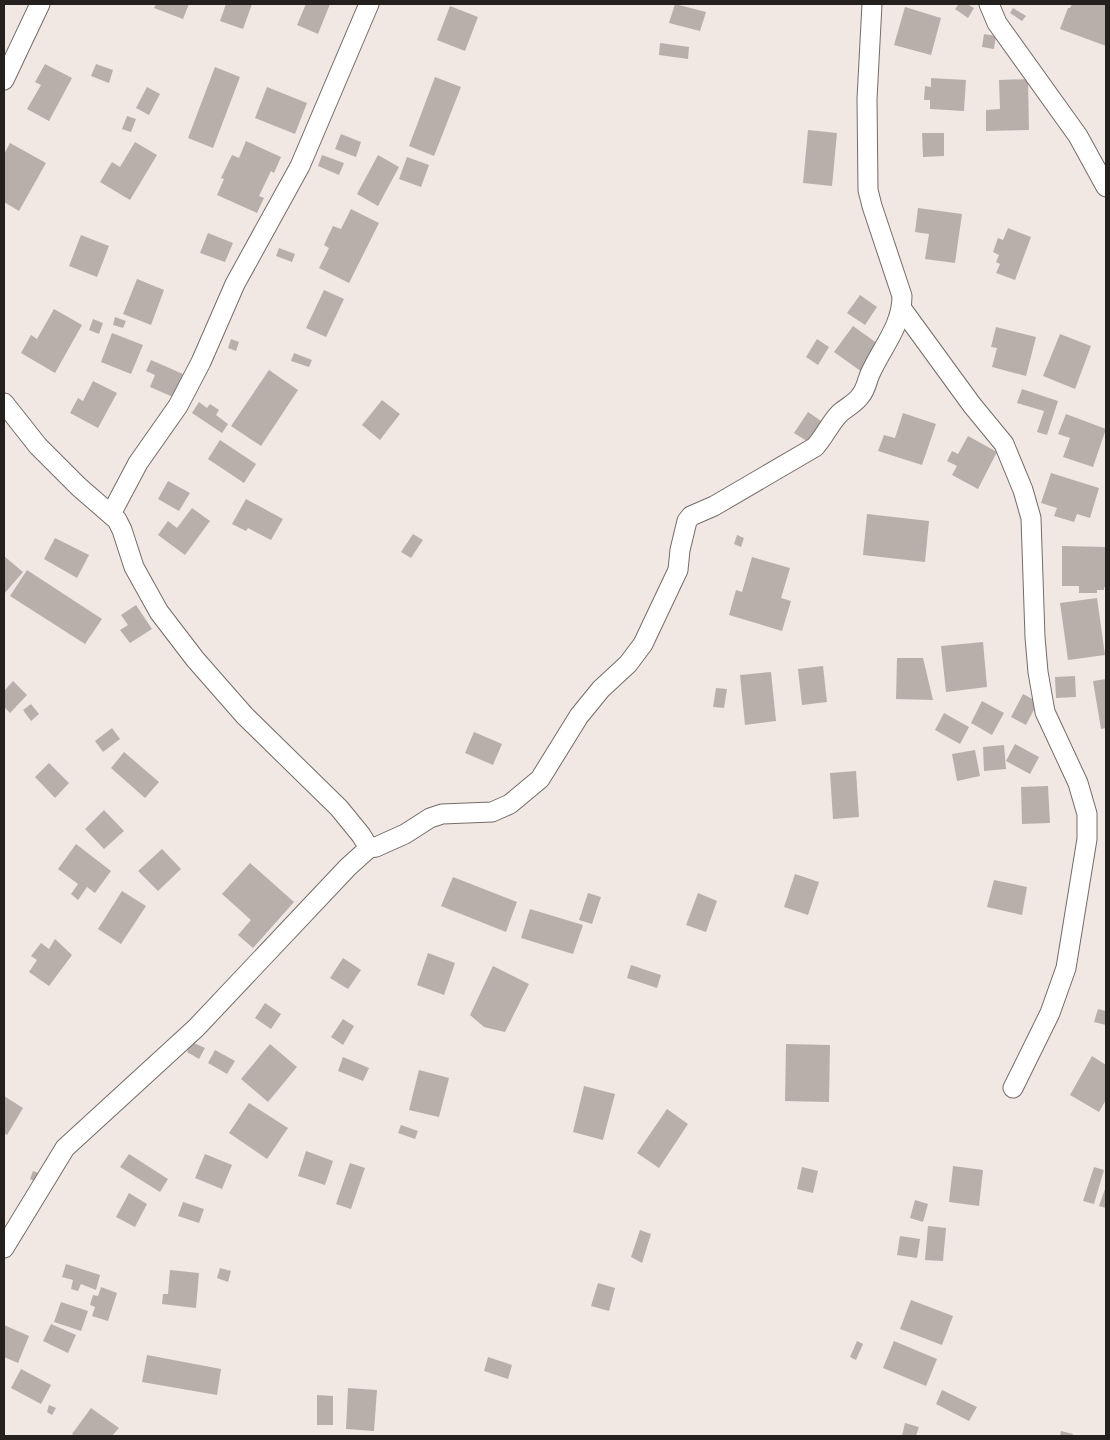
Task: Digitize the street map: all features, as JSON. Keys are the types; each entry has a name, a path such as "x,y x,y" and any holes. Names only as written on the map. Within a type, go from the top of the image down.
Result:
{"street":[{"path":"4,80 40,4"},
{"path":"111,514 138,463 178,406 201,362 235,284 300,166 370,4"},
{"path":"5,1240 65,1148 196,1028 348,867 369,848 405,834 430,818 442,814 492,812 510,804 540,779 579,716 605,685 628,664 643,644 678,570 680,550 687,521 691,516 714,506 815,447 828,426 841,412 860,398 870,374 898,322 902,309 902,296 868,190 867,99 872,4"},
{"path":"989,4 997,23 1078,136 1106,187"},
{"path":"902,309 972,406 1004,444 1023,490 1031,518 1035,638 1038,672 1045,712 1078,783 1087,814 1087,839 1066,968 1050,1013 1013,1088"},
{"path":"4,403 38,446 78,487 111,514 122,530 134,566 159,612 195,659 245,716 339,808 369,848"}],"building":[{"path":"156,4 189,4 183,19 154,8"},
{"path":"226,4 252,4 243,29 220,21"},
{"path":"306,4 330,4 318,34 297,25"},
{"path":"675,4 706,12 700,31 669,23"},
{"path":"959,4 967,4 974,8 968,18 955,9"},
{"path":"1072,4 1106,4 1106,46 1060,29 1068,8"},
{"path":"450,6 478,17 465,51 437,40"},
{"path":"905,7 941,18 931,55 894,45"},
{"path":"1013,8 1026,16 1022,21 1010,13"},
{"path":"984,34 996,36 994,49 982,47"},
{"path":"660,43 689,47 688,59 659,55"},
{"path":"45,64 72,78 49,121 27,109 41,85 35,82"},
{"path":"96,64 113,70 109,83 91,76"},
{"path":"215,67 240,77 213,148 188,138"},
{"path":"435,77 461,87 434,156 409,146"},
{"path":"931,78 966,80 964,111 930,109 930,100 924,100 925,86 931,87"},
{"path":"1028,79 1029,130 986,131 986,110 1000,109 999,80"},
{"path":"147,87 160,94 149,115 136,108"},
{"path":"267,87 307,103 295,134 255,118"},
{"path":"127,116 136,119 131,132 122,129"},
{"path":"808,130 837,133 832,186 803,183"},
{"path":"922,133 944,133 944,156 923,157"},
{"path":"341,134 361,142 356,157 335,149"},
{"path":"246,141 281,157 274,173 271,171 259,196 264,198 257,213 217,195 224,179 221,178 232,155 239,158"},
{"path":"135,142 157,155 130,200 100,182 112,162 120,167"},
{"path":"10,143 46,163 19,211 4,202 4,154"},
{"path":"322,155 344,163 339,175 318,166"},
{"path":"378,155 399,167 378,206 357,194"},
{"path":"407,157 429,165 421,187 399,179"},
{"path":"918,208 962,214 955,263 925,259 929,234 915,232"},
{"path":"351,209 379,223 349,283 319,268 329,248 324,245 333,226 341,229"},
{"path":"1008,228 1031,237 1015,280 996,273 1000,264 996,262 999,255 993,252 998,238 1003,240"},
{"path":"208,233 233,243 225,262 200,253"},
{"path":"81,235 109,246 97,277 69,266"},
{"path":"279,248 295,254 292,262 276,256"},
{"path":"137,279 164,290 151,325 123,314"},
{"path":"324,290 344,299 326,337 306,328"},
{"path":"860,295 877,307 865,325 847,313"},
{"path":"54,309 82,325 55,373 21,353 31,335 37,339"},
{"path":"115,317 126,321 123,328 113,325"},
{"path":"93,319 103,323 99,334 89,330"},
{"path":"853,326 881,346 862,372 834,352"},
{"path":"996,327 1036,337 1026,376 992,367 997,348 991,347"},
{"path":"112,333 143,345 131,374 101,362"},
{"path":"1060,334 1091,346 1075,389 1043,376"},
{"path":"231,339 239,342 236,351 228,348"},
{"path":"817,339 829,347 818,365 806,357"},
{"path":"294,353 312,360 309,367 291,361"},
{"path":"151,360 183,374 173,397 150,387 155,375 146,371"},
{"path":"269,370 298,390 261,446 231,426"},
{"path":"93,381 117,393 98,428 70,413 78,398 83,401"},
{"path":"1022,389 1058,401 1047,435 1037,432 1044,411 1017,403"},
{"path":"382,400 400,414 380,440 362,425"},
{"path":"199,402 207,408 210,404 219,410 216,415 228,424 222,433 192,413"},
{"path":"808,412 824,423 810,443 794,433"},
{"path":"903,413 936,424 922,465 878,451 884,435 895,438"},
{"path":"1066,414 1106,429 1093,467 1063,457 1070,438 1058,434"},
{"path":"968,436 997,452 978,489 952,475 957,466 947,461 952,451 958,454"},
{"path":"220,440 256,464 244,483 208,459"},
{"path":"1051,473 1099,488 1090,518 1077,514 1074,522 1054,516 1057,508 1041,503"},
{"path":"168,481 190,493 179,511 158,499"},
{"path":"246,499 283,519 271,540 248,528 246,531 232,524"},
{"path":"192,508 210,521 185,555 158,535 168,521 177,528"},
{"path":"867,514 929,521 925,562 863,555"},
{"path":"413,534 423,540 411,558 401,552"},
{"path":"737,535 744,538 741,547 734,544"},
{"path":"55,538 89,555 77,578 44,559"},
{"path":"1062,546 1106,547 1106,588 1104,587 1104,590 1097,590 1097,593 1079,593 1079,586 1062,586"},
{"path":"4,556 23,572 4,594"},
{"path":"752,557 790,568 781,598 791,601 782,631 729,615 736,590 742,592"},
{"path":"27,570 102,619 85,644 10,596"},
{"path":"1097,598 1105,655 1068,660 1060,603"},
{"path":"136,605 152,629 130,643 120,630 128,625 121,615"},
{"path":"983,642 987,687 946,692 941,646"},
{"path":"897,658 923,658 933,700 896,699"},
{"path":"823,666 827,702 802,705 798,669"},
{"path":"771,672 776,721 745,725 740,675"},
{"path":"1075,676 1076,697 1056,698 1055,677"},
{"path":"1106,679 1106,728 1101,729 1093,681"},
{"path":"13,681 27,695 10,713 4,707 4,691"},
{"path":"716,688 727,689 724,708 713,707"},
{"path":"1023,694 1038,702 1026,725 1011,717"},
{"path":"982,701 1004,713 992,735 971,723"},
{"path":"31,704 39,714 31,721 23,710"},
{"path":"944,713 969,727 960,744 935,730"},
{"path":"112,728 120,739 103,752 95,741"},
{"path":"474,732 502,744 493,765 465,753"},
{"path":"1015,744 1039,757 1030,774 1006,761"},
{"path":"1004,745 1006,769 984,771 983,747"},
{"path":"975,750 980,776 957,781 952,754"},
{"path":"124,752 159,782 145,798 111,768"},
{"path":"49,763 69,783 55,798 35,777"},
{"path":"856,771 859,817 833,819 830,773"},
{"path":"1048,786 1050,823 1022,824 1021,787"},
{"path":"104,810 124,831 104,849 85,829"},
{"path":"76,844 111,871 95,893 87,887 78,900 71,894 78,884 58,869"},
{"path":"162,849 181,869 158,891 138,871"},
{"path":"250,863 294,902 253,948 238,935 251,920 222,894"},
{"path":"795,874 819,882 808,915 784,907"},
{"path":"453,877 517,902 506,932 441,906"},
{"path":"994,880 1027,887 1022,915 987,907"},
{"path":"122,891 146,906 121,944 98,929"},
{"path":"588,893 601,897 592,924 579,920"},
{"path":"698,893 717,901 706,932 686,925"},
{"path":"530,909 583,925 573,954 521,938"},
{"path":"55,939 72,955 49,986 29,972 37,960 31,956 41,943 49,949"},
{"path":"428,953 455,963 444,995 417,985"},
{"path":"343,958 361,970 348,989 330,978"},
{"path":"631,965 661,975 657,988 627,978"},
{"path":"493,966 529,984 505,1032 484,1027 470,1015"},
{"path":"265,1003 281,1014 271,1029 255,1018"},
{"path":"1098,1009 1106,1011 1106,1025 1094,1022"},
{"path":"343,1019 354,1026 343,1045 331,1037"},
{"path":"192,1042 205,1048 199,1059 187,1052"},
{"path":"270,1044 297,1067 268,1102 241,1079"},
{"path":"786,1044 830,1045 829,1102 785,1101"},
{"path":"215,1050 235,1061 227,1074 208,1063"},
{"path":"1092,1056 1106,1065 1106,1100 1099,1112 1070,1095"},
{"path":"343,1057 369,1068 363,1081 338,1071"},
{"path":"419,1070 449,1078 439,1117 409,1110"},
{"path":"584,1086 615,1094 603,1140 573,1132"},
{"path":"4,1096 23,1108 7,1135 4,1133"},
{"path":"249,1103 288,1128 267,1159 229,1133"},
{"path":"667,1109 688,1124 659,1168 637,1153"},
{"path":"401,1125 418,1131 415,1139 398,1133"},
{"path":"306,1151 333,1161 325,1185 298,1176"},
{"path":"129,1154 168,1179 160,1192 120,1167"},
{"path":"205,1154 232,1165 222,1189 195,1178"},
{"path":"350,1163 365,1168 351,1209 336,1204"},
{"path":"953,1166 983,1170 979,1206 949,1202"},
{"path":"802,1167 818,1171 813,1193 797,1189"},
{"path":"1094,1167 1104,1170 1094,1204 1083,1201"},
{"path":"33,1171 41,1174 37,1182 30,1179"},
{"path":"1106,1186 1106,1208 1099,1206"},
{"path":"129,1193 147,1204 135,1227 116,1217"},
{"path":"915,1200 928,1204 923,1222 910,1218"},
{"path":"183,1202 204,1209 199,1223 178,1216"},
{"path":"928,1226 946,1228 943,1261 925,1260"},
{"path":"640,1230 651,1234 642,1263 631,1257"},
{"path":"900,1236 920,1239 917,1258 897,1255"},
{"path":"66,1264 100,1275 96,1290 81,1284 78,1291 71,1289 73,1280 62,1277"},
{"path":"220,1268 231,1271 228,1282 217,1278"},
{"path":"170,1270 199,1273 196,1308 162,1304 163,1294 168,1294"},
{"path":"598,1283 615,1288 609,1311 591,1306"},
{"path":"101,1287 117,1293 108,1321 92,1316 95,1307 90,1305 93,1295 98,1296"},
{"path":"911,1300 953,1316 942,1345 900,1329"},
{"path":"61,1302 88,1311 81,1331 54,1322"},
{"path":"51,1324 76,1335 68,1353 43,1341"},
{"path":"4,1325 29,1336 18,1363 4,1357"},
{"path":"857,1341 863,1344 856,1360 850,1357"},
{"path":"894,1341 937,1359 926,1386 883,1368"},
{"path":"147,1355 221,1369 217,1395 142,1382"},
{"path":"488,1357 512,1365 508,1379 484,1371"},
{"path":"21,1369 51,1385 41,1404 11,1388"},
{"path":"348,1388 377,1390 374,1431 346,1429"},
{"path":"942,1390 977,1407 969,1421 936,1404"},
{"path":"317,1395 333,1396 333,1425 317,1425"},
{"path":"49,1405 56,1408 52,1415 47,1412"},
{"path":"91,1408 119,1428 112,1436 75,1436 72,1434"},
{"path":"905,1423 919,1427 916,1436 902,1436"},
{"path":"1061,1431 1073,1434 1072,1436 1060,1436"}]}
